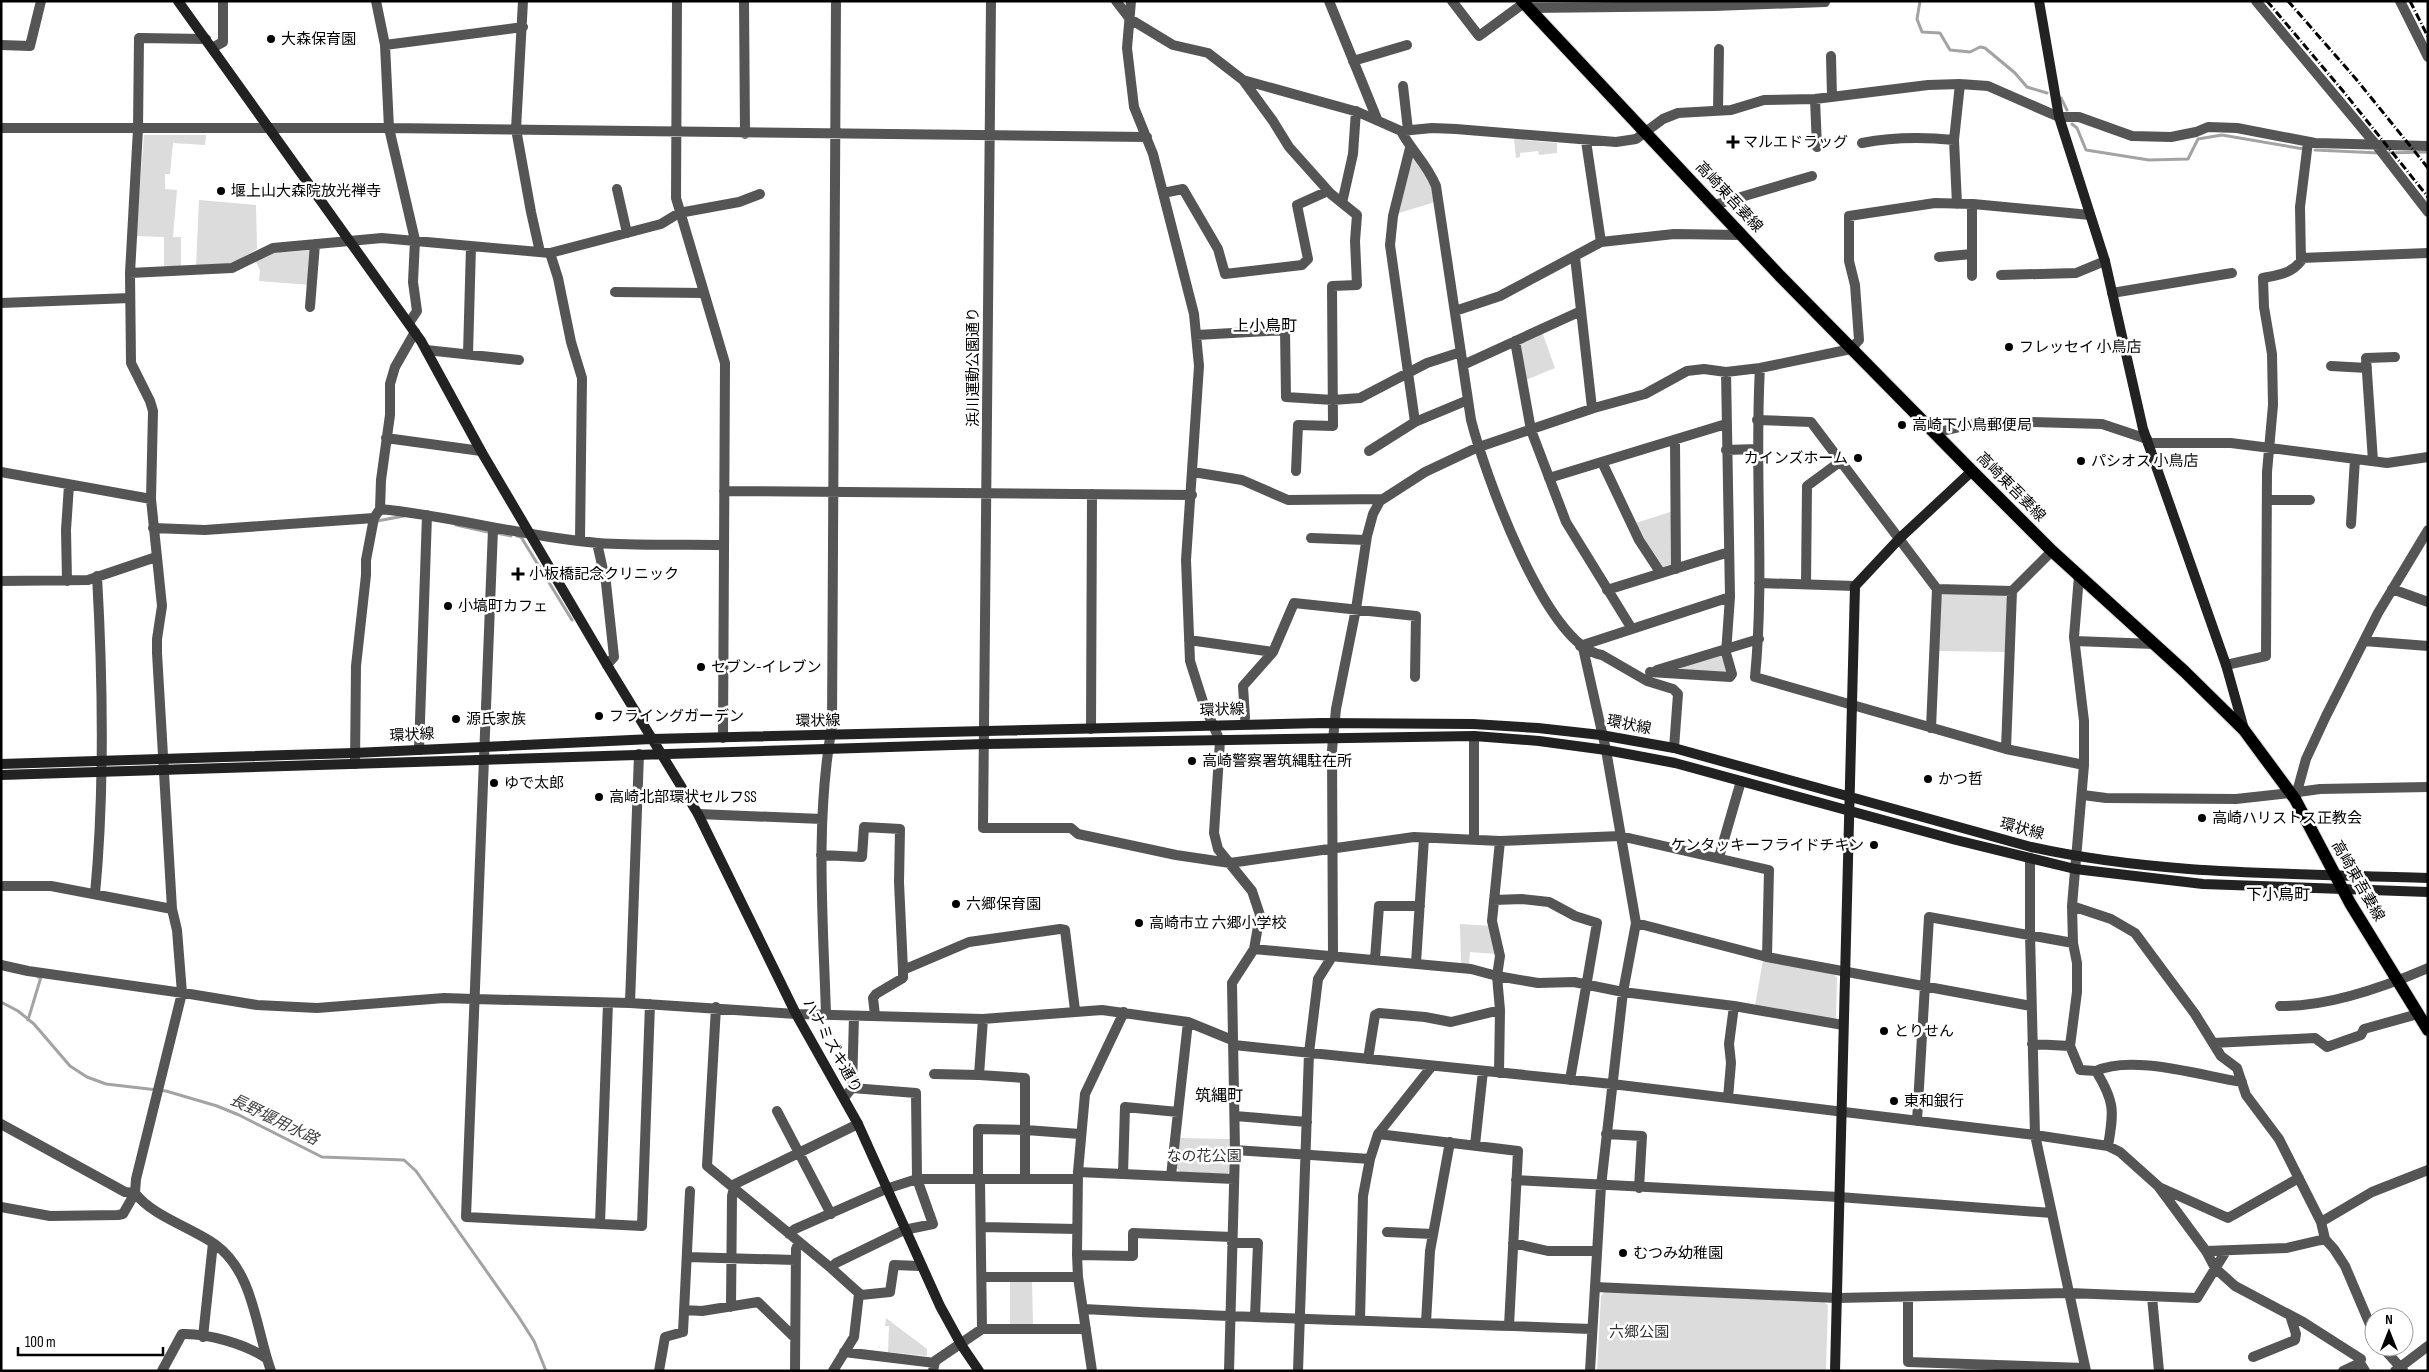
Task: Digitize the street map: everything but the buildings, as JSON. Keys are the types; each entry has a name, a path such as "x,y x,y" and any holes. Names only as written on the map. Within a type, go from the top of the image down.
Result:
{"main road":[{"name":"高崎東吾妻線","path":"1525,4 1742,236 1972,472 2079,576 2244,730 2295,795 2343,891 2428,1030"}],"street":[{"path":"1,45 30,46 41,1"},
{"name":"ハナミズキ通り","path":"178,1 412,327 481,451 607,665 698,814 796,1014 858,1124 920,1266 961,1344 979,1371"},
{"path":"212,48 223,42 223,1"},
{"path":"355,764 356,666 366,560 374,518 380,509 381,480 391,401 390,384 417,311 413,282 415,240 389,128 385,45 376,1"},
{"path":"523,1 516,129 530,212 545,253 558,278 571,342 582,378 580,540"},
{"path":"677,1 676,198 725,363 723,738"},
{"path":"744,1 745,134"},
{"path":"826,1014 821,855 822,819 830,735 836,1"},
{"name":"浜川運動公園通り","path":"991,1 983,828 1071,828 1078,834 1176,856 1230,863"},
{"path":"1116,1 1130,19 1173,45 1208,53 1243,80 1273,121 1289,147 1328,191 1357,215 1355,241 1358,285 1332,286 1333,426 1298,425 1296,471"},
{"path":"1131,1 1127,48 1134,107 1147,137 1163,193 1198,335 1199,366 1192,495 1186,560 1190,661 1196,682 1220,741 1214,833 1218,849 1252,891 1260,914 1254,949 1232,983 1235,1150 1229,1371"},
{"path":"1329,1 1377,119"},
{"path":"1452,1 1479,36 1525,4 1824,2"},
{"path":"2039,1 2059,117 2106,261 2147,441 2226,665 2244,730"},
{"path":"2256,1 2428,212"},
{"path":"2400,1 2428,57"},
{"path":"385,45 523,27"},
{"path":"1,1207 50,1216 123,1214 135,1193 136,1179 182,993 177,930 172,909 157,639 162,606 162,590 153,528 153,411 131,363 130,273 138,128 139,38 206,39"},
{"path":"1353,61 1407,45"},
{"path":"1718,111 1720,49"},
{"path":"1830,56 1832,97"},
{"path":"1243,80 1356,111 1405,131 1456,128 1586,141 1616,142 1636,139 1663,118 1678,113 1718,111 1764,100 1815,99 1928,85 1960,84 1988,86 2059,117 2079,117 2132,136 2171,137 2196,132 2208,127 2237,128 2308,142 2376,146 2428,146"},
{"path":"1957,204 1954,140 1960,84"},
{"path":"1403,86 1405,131 1410,148 1393,216 1390,246 1415,422"},
{"path":"1815,99 1818,147"},
{"path":"1342,203 1352,154 1356,111"},
{"path":"1,128 270,130 389,128 675,131 745,134 1147,137"},
{"path":"1862,143 1884,139 1954,140"},
{"path":"1586,141 1601,242"},
{"path":"2226,665 2266,656 2264,639 2268,579 2267,472 2270,447 2272,354 2264,307 2263,278 2287,273 2295,268 2301,258 2300,207 2308,142"},
{"path":"1410,148 1420,155 1436,186 1468,400 1478,447 1515,544 1562,625 1581,647 1594,654 1602,655 1647,681 1673,689 1678,694 1674,748"},
{"path":"1714,205 1812,176"},
{"path":"1163,193 1183,189 1218,249 1225,274 1302,266 1308,259 1298,205 1328,191"},
{"path":"617,190 627,233"},
{"path":"130,273 232,268 273,248 382,238 545,253 661,224 679,213 739,202 760,194"},
{"path":"1298,1371 1309,1053 1318,978 1333,955 1334,723 1356,609 1366,540 1373,514 1383,499 1425,472 1478,447 1592,408 1645,394 1687,372 1704,369 1726,372 1760,368 1851,349 1859,340 1855,285 1849,261 1849,216 1935,203 1972,204 2090,215"},
{"path":"1972,204 1972,276"},
{"path":"1455,311 1500,296 1601,242 1674,234 1742,236"},
{"path":"310,307 315,244"},
{"path":"468,354 471,246"},
{"path":"2301,258 2428,253"},
{"path":"1939,257 1972,254"},
{"path":"1575,257 1592,408"},
{"path":"2001,274 2076,273 2106,261"},
{"path":"2112,293 2232,273"},
{"path":"615,292 704,293"},
{"path":"1,303 130,298"},
{"path":"1463,365 1581,311"},
{"path":"1198,335 1285,330 1286,397 1333,400 1360,398 1427,363 1461,352"},
{"path":"1515,341 1531,430 1566,522 1632,629"},
{"path":"426,350 519,360"},
{"path":"2373,461 2366,358 2395,358"},
{"path":"2331,366 2367,368"},
{"path":"1760,368 1757,420 1759,640 1755,677 2006,749 2084,765"},
{"path":"1650,672 1730,677 1732,674 1726,653 1730,597 1726,372"},
{"path":"1369,451 1415,422 1468,400"},
{"path":"1757,420 1811,422 1937,589 1931,728"},
{"path":"1934,433 1982,422 1996,421 2102,424 2147,441 2193,441 2270,447 2388,463 2428,457"},
{"path":"1549,478 1726,424"},
{"path":"386,438 481,451"},
{"path":"1675,440 1676,569"},
{"path":"1726,450 1757,449"},
{"path":"2351,524 2355,459"},
{"path":"1602,462 1639,540 1652,564 1660,572"},
{"path":"1806,584 1807,486 1841,462"},
{"path":"1,472 152,499"},
{"path":"1193,472 1242,480 1288,500 1383,499"},
{"path":"1836,1371 1843,1025 1851,812 1856,586 1900,538 1972,472"},
{"path":"67,581 66,530 69,485"},
{"path":"724,490 1192,495"},
{"path":"1091,729 1092,494"},
{"path":"2267,500 2310,500"},
{"path":"380,509 427,515 493,529 597,543 723,545"},
{"path":"419,750 427,515"},
{"path":"153,528 206,530 374,518"},
{"path":"493,529 466,1217 642,1226 650,1004"},
{"path":"2295,795 2306,759 2364,641 2392,589 2427,532"},
{"path":"1311,538 1366,540"},
{"path":"597,543 606,583 614,656 607,665"},
{"path":"2006,749 2012,591 2052,550"},
{"path":"1607,590 1729,552"},
{"path":"1,580 88,580 156,558"},
{"path":"94,894 101,774 101,642 97,576"},
{"path":"2079,576 2074,641 2084,721 2084,765 2083,795 2072,906 2073,943 2077,963 2077,992 2070,1046 2080,1070 2096,1071 2104,1067 2133,1063 2242,1082"},
{"path":"1759,583 1856,586"},
{"path":"1937,589 2012,591"},
{"path":"2392,589 2428,602"},
{"path":"1581,647 1730,597"},
{"path":"1245,718 1243,686 1273,652 1294,603 1416,616 1415,677"},
{"path":"1189,640 1273,652"},
{"path":"1634,674 1650,672 1759,640"},
{"path":"2074,641 2154,644"},
{"path":"2364,641 2428,646"},
{"path":"1581,647 1606,750 1636,923 1623,992 1606,1134 1596,1251 1590,1371"},
{"name":"環状線","path":"1,764 354,753 652,739 1214,725 1334,723 1473,724 1538,728 1601,735 1674,748 2031,847 2076,857 2136,865 2428,878"},
{"path":"1474,736 1474,840"},
{"name":"環状線","path":"1,775 101,774 828,748 1474,736 1539,741 1606,750 1675,764 2030,859 2075,869 2203,884 2343,891 2428,892"},
{"path":"630,1003 639,754"},
{"path":"1719,857 1741,781"},
{"path":"2083,795 2106,798 2226,799 2295,795 2320,789 2428,787"},
{"path":"698,814 822,819"},
{"path":"821,855 862,857 864,827 900,829 899,882 903,978 876,994 873,998 875,1015"},
{"path":"1230,863 1332,847 1424,838 1500,841 1620,836 1719,857 1768,870 1768,957"},
{"path":"1416,963 1424,838"},
{"path":"1499,1073 1500,1010 1497,976 1500,956 1492,922 1500,841"},
{"path":"1908,1298 1908,1362 1934,1367 2086,1369 2035,1135 2031,1006 2030,859"},
{"path":"1,886 51,886 172,909"},
{"path":"1494,900 1549,902 1575,916 1596,923 1570,1080"},
{"path":"1375,959 1379,906 1420,906"},
{"path":"2072,906 2111,918 2135,933 2195,1014 2221,1056 2237,1068 2246,1094 2279,1139 2321,1222 2325,1239 2345,1266 2364,1311"},
{"path":"1917,1120 1929,917 2073,943"},
{"path":"1636,923 1768,957 2031,1006"},
{"path":"903,970 969,942 1065,930 1075,1010"},
{"path":"1254,949 1471,968 1497,976 1538,983 1574,982 1623,992 1734,1006 1843,1025"},
{"path":"1,965 28,971 182,993 257,1006 317,1008 444,998 474,998 716,1007 796,1014 983,1019 1075,1010 1102,1010 1188,1022 1233,1042 1309,1053 1612,1084 1917,1120 2108,1146 2120,1152 2158,1186 2206,1251 2216,1268 2235,1286 2290,1315 2361,1359 2362,1367 2343,1371"},
{"path":"2280,1006 2305,1007 2398,981 2428,968"},
{"path":"600,1224 608,1003"},
{"path":"1728,1098 1731,1063 1729,1044 1734,1006"},
{"path":"716,1007 707,1166 861,1295 890,1292 894,1265 920,1266"},
{"path":"1368,1059 1375,1016 1379,1013 1425,1017 1451,1022 1500,1010"},
{"path":"1092,1371 1078,1277 1077,1229 1080,1134 1085,1094 1124,1012"},
{"path":"2213,1043 2315,1038 2327,1047 2361,1034 2364,1029 2418,1014"},
{"path":"844,1098 852,1088 854,1016"},
{"path":"979,1075 983,1019"},
{"path":"1171,1176 1188,1022"},
{"path":"2032,1044 2070,1046"},
{"path":"1360,1320 1363,1196 1370,1159 1378,1134 1432,1066"},
{"path":"1475,1144 1483,1071"},
{"path":"2096,1071 2109,1092 2114,1115 2108,1146"},
{"path":"934,1074 1025,1078 1026,1179"},
{"path":"831,1268 836,1263 904,1230 933,1224 917,1179 916,1093 852,1088"},
{"path":"1123,1174 1125,1107 1178,1112"},
{"path":"777,1110 830,1214"},
{"path":"1235,1116 1307,1122"},
{"path":"1,1124 126,1192 135,1193 146,1204 213,1243 234,1264 242,1278 271,1371"},
{"path":"731,1306 733,1188 738,1182 858,1124"},
{"path":"982,1329 978,1129 1080,1134"},
{"path":"1378,1134 1475,1144 1518,1151 1509,1326"},
{"path":"1606,1134 1642,1136 1639,1188"},
{"path":"1426,1323 1433,1234 1450,1142"},
{"path":"1235,1150 1370,1159"},
{"path":"2321,1222 2372,1192 2428,1170"},
{"path":"789,1234 886,1189 917,1179 1026,1179 1123,1174 1234,1179"},
{"path":"2158,1186 2228,1218 2299,1178"},
{"path":"1516,1180 1639,1188 1839,1197 2052,1213"},
{"path":"659,1371 664,1337 682,1332 690,1191"},
{"path":"981,1227 1077,1229"},
{"path":"1387,1232 1433,1234"},
{"path":"1077,1255 1133,1256 1133,1233 1258,1243 1255,1318"},
{"path":"2206,1251 2287,1248 2325,1239"},
{"path":"795,1371 795,1260 799,1242"},
{"path":"203,1336 213,1243"},
{"path":"1513,1243 1548,1250 1596,1251"},
{"path":"1595,1287 1837,1298 1908,1298 2069,1293 2197,1298 2226,1251"},
{"path":"687,1257 795,1260"},
{"path":"982,1277 1078,1277"},
{"path":"833,1371 854,1336 859,1294"},
{"path":"2152,1296 2159,1371"},
{"path":"684,1310 702,1311 758,1302 795,1338"},
{"path":"1084,1309 1230,1318 1300,1317 1592,1329"},
{"path":"2253,1357 2294,1340 2296,1334 2290,1315"},
{"path":"844,1352 934,1367 982,1329 1086,1329"},
{"path":"162,1371 182,1334 203,1336 250,1348 266,1358"},
{"path":"2390,1357 2399,1369 2428,1346"}],"green space":[{"path":"144,135 206,135 205,145 173,143 170,174 165,174 165,189 177,190 173,237 181,237 181,266 164,267 164,237 136,236"},
{"path":"1514,139 1557,143 1557,153 1539,155 1538,151 1520,153 1520,157 1516,158"},
{"path":"1415,157 1433,190 1435,202 1399,213 1411,158"},
{"path":"199,200 256,205 257,249 231,264 196,266"},
{"path":"311,249 310,285 259,281 260,270 255,260 273,251"},
{"path":"1542,332 1555,368 1526,380 1520,341"},
{"path":"1670,512 1673,514 1672,566 1663,568 1635,526 1636,523"},
{"path":"1945,593 2003,594 2007,598 2005,652 1939,651 1941,596"},
{"path":"1720,654 1728,672 1725,674 1670,671"},
{"path":"1460,924 1491,926 1496,954 1470,952 1469,964 1461,964"},
{"path":"1763,960 1832,972 1837,978 1836,1018 1832,1020 1755,1006"},
{"name":"なの花公園","path":"1180,1138 1232,1139 1230,1171 1227,1174 1180,1172 1176,1167"},
{"path":"1010,1280 1032,1280 1033,1324 1010,1324"},
{"name":"六郷公園","path":"1605,1291 1822,1301 1828,1305 1826,1371 1597,1371 1601,1296"},
{"path":"886,1318 927,1349 927,1356 888,1352 889,1326 885,1326"}],"waterway":[{"path":"1920,1 1917,19 1922,32 1940,33 1950,50 1970,52 1980,47 1985,48 2015,73 2027,87 2047,93"},
{"path":"2061,98 2067,110"},
{"path":"2072,124 2077,128 2086,150 2149,160 2188,159 2198,139 2222,135 2304,149"},
{"path":"2315,150 2379,153"},
{"path":"2385,153 2428,152"},
{"path":"377,521 404,516"},
{"path":"456,525 488,532"},
{"path":"497,533 511,536"},
{"path":"517,536 521,537 572,620"},
{"path":"28,1020 41,977 38,977"},
{"name":"長野堰用水路","path":"1,1002 18,1011 34,1024 70,1066 87,1077 106,1084 166,1091 217,1106 239,1115 322,1157 404,1160 416,1171 518,1316 534,1341 546,1371"}],"railway":[{"path":"2267,1 2343,91 2428,197"},
{"path":"2288,1 2356,79 2428,168"},
{"path":"2410,1 2428,37"}],"place":[{"name":"大森保育園","path":"271,39"},
{"name":"マルエドラッグ","path":"1733,142"},
{"name":"堰上山大森院放光禅寺","path":"221,191"},
{"name":"フレッセイ 小鳥店","path":"2009,347"},
{"name":"高崎下小鳥郵便局","path":"1902,425"},
{"name":"カインズホーム","path":"1858,458"},
{"name":"パシオス 小鳥店","path":"2081,461"},
{"name":"小板橋記念クリニック","path":"518,574"},
{"name":"小塙町カフェ","path":"448,606"},
{"name":"セブン-イレブン","path":"701,667"},
{"name":"フライングガーデン","path":"599,716"},
{"name":"源氏家族","path":"456,719"},
{"name":"高崎警察署筑縄駐在所","path":"1192,761"},
{"name":"かつ哲","path":"1928,779"},
{"name":"ゆで太郎","path":"494,783"},
{"name":"高崎北部環状セルフSS","path":"599,797"},
{"name":"高崎ハリストス正教会","path":"2202,818"},
{"name":"ケンタッキーフライドチキン","path":"1874,845"},
{"name":"六郷保育園","path":"956,904"},
{"name":"高崎市立 六郷小学校","path":"1139,923"},
{"name":"とりせん","path":"1884,1031"},
{"name":"東和銀行","path":"1894,1101"},
{"name":"むつみ幼稚園","path":"1623,1253"}],"district":[{"name":"上小鳥町","path":"1265,326"},
{"name":"下小鳥町","path":"2278,895"},
{"name":"筑縄町","path":"1219,1096"}]}
